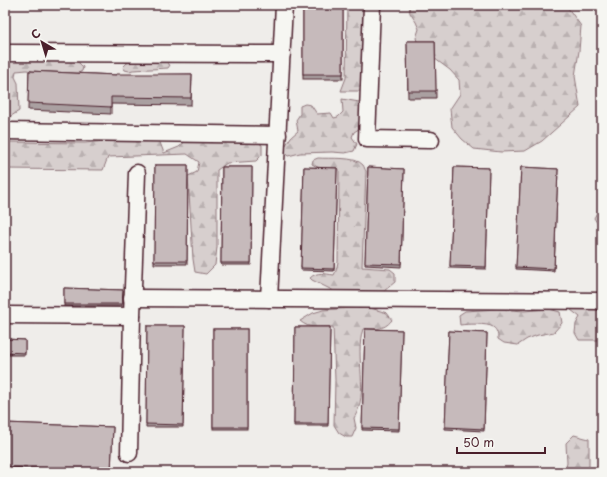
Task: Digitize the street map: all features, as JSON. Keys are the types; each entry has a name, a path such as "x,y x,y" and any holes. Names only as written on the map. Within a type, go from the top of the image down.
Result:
{"lane":[{"path":"269,299 284,5"},
{"path":"372,5 367,139 431,140"},
{"path":"5,53 282,54"},
{"path":"5,132 278,135"},
{"path":"128,453 137,173"},
{"path":"132,298 602,301"},
{"path":"5,315 132,316"}],"green space":[{"path":"347,5 368,5 365,91 341,91 346,78"},
{"path":"409,5 543,5 552,8 568,8 581,26 575,76 580,107 542,141 525,151 501,152 474,149 462,139 452,127 450,109 460,94 459,80 450,70 419,47 416,38 419,29 410,13"},
{"path":"72,59 83,67 82,71 75,75 38,73 27,70 16,71 15,77 18,83 19,111 8,118 5,118 5,60"},
{"path":"166,62 170,65 168,68 129,71 125,70 123,67 127,63"},
{"path":"342,99 365,103 365,125 354,132 352,137 357,144 354,151 345,153 300,153 288,156 282,151 291,137 298,131 296,120 300,114 300,106 305,104 311,105 317,114 331,113 334,118 338,117 343,112"},
{"path":"125,139 159,140 164,153 179,147 187,140 254,140 262,145 262,155 256,161 227,163 217,170 217,247 215,265 206,274 195,272 193,259 188,176 197,172 199,162 187,154 108,157 103,170 5,169 5,142 85,143"},
{"path":"318,158 342,158 355,160 364,166 366,171 362,267 390,269 395,273 395,282 384,291 361,293 334,291 310,278 315,274 334,275 338,262 339,169 319,168 312,164 313,160"},
{"path":"602,203 602,229 601,229 594,218"},
{"path":"576,301 602,305 602,340 579,340 575,333 576,324 580,317 571,310"},
{"path":"367,307 387,313 392,320 386,326 376,329 363,329 360,351 362,386 361,397 359,408 354,418 356,428 352,437 346,437 339,433 334,425 335,380 333,327 312,327 300,321 313,313 323,310"},
{"path":"498,309 524,311 549,309 560,312 562,323 554,332 538,335 527,339 518,345 504,343 498,339 496,331 493,327 477,324 460,325 459,315 465,311"},
{"path":"574,435 589,439 589,470 601,472 565,472 567,463 566,443"}],"building":[{"path":"303,5 343,5 343,74 303,74"},
{"path":"407,41 435,41 436,91 408,91"},
{"path":"29,71 116,75 192,74 191,98 111,97 111,107 28,103"},
{"path":"155,165 188,165 187,261 154,261"},
{"path":"222,167 252,167 251,263 221,263"},
{"path":"304,167 337,168 334,269 301,268"},
{"path":"368,167 404,169 401,264 365,263"},
{"path":"454,167 489,168 486,267 450,266"},
{"path":"521,167 558,169 554,269 516,267"},
{"path":"64,288 123,290 122,304 64,304"},
{"path":"147,326 185,326 183,425 146,424"},
{"path":"295,327 330,327 328,424 294,424"},
{"path":"213,329 247,329 247,427 213,427"},
{"path":"365,329 402,330 399,429 362,428"},
{"path":"449,331 487,333 484,429 445,427"},
{"path":"5,339 25,340 25,353 5,352"},
{"path":"5,423 113,427 111,471 5,467"}]}
